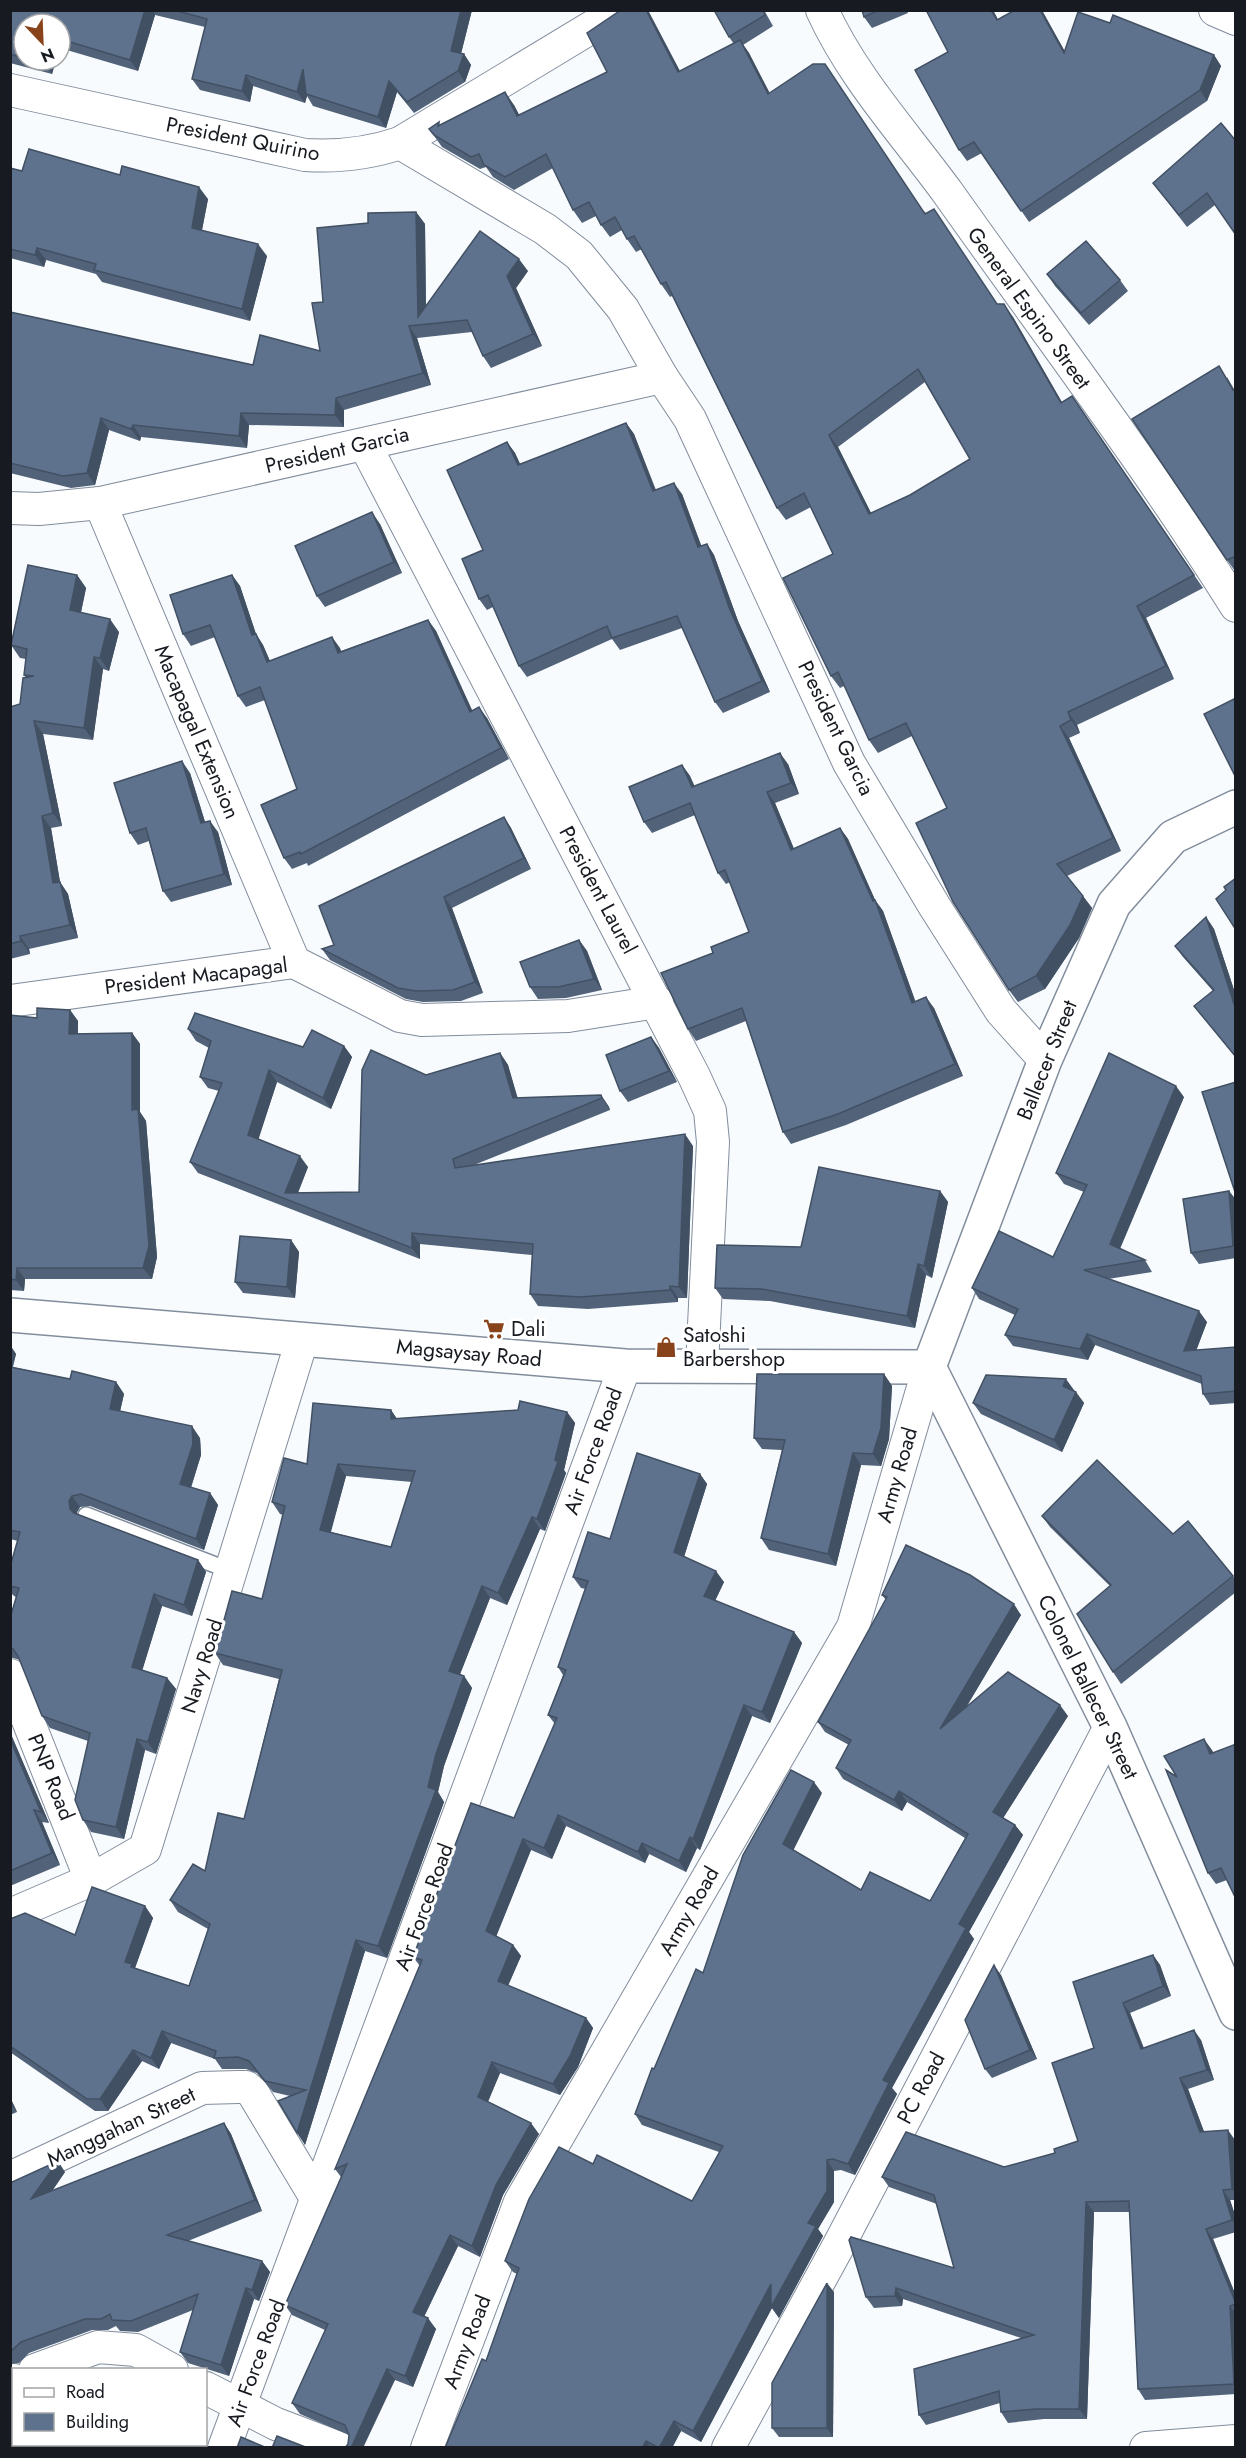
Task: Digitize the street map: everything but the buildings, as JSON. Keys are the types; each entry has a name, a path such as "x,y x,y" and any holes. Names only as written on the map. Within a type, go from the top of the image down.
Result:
{"street":[{"name":"President Quirino","path":"10,90 305,155 340,157 378,150 400,143 620,10"},
{"name":"General Espino Street","path":"822,10 878,103 927,165 1173,508 1236,606"},
{"path":"1215,10 1236,20"},
{"name":"President Garcia","path":"400,143 545,229 579,255 623,309 662,377 690,419 849,763 935,907 1001,1011 1045,1060"},
{"name":"President Garcia","path":"10,508 39,509 100,503 662,377"},
{"name":"President Laurel","path":"365,445 657,1002 710,1111 713,1142 702,1366"},
{"name":"Macapagal Extension","path":"100,503 294,962"},
{"name":"Ballecer Street","path":"929,1367 1045,1060 1114,904 1173,837 1236,807"},
{"name":"President Macapagal","path":"10,1001 294,962 400,1016 422,1020 576,1015 657,1002"},
{"name":"Magsaysay Road","path":"10,1315 625,1366 929,1367"},
{"name":"Navy Road","path":"10,1914 91,1880 145,1849 302,1340"},
{"name":"Air Force Road","path":"224,2448 625,1366"},
{"name":"Colonel Ballecer Street","path":"929,1367 1110,1727 1234,2005"},
{"name":"Army Road","path":"427,2448 520,2202 853,1628 929,1367"},
{"name":"PNP Road","path":"10,1675 91,1880"},
{"name":"PC Road","path":"728,2448 840,2243 1110,1727"},
{"name":"Manggahan Street","path":"10,2178 202,2088 238,2087 246,2088 253,2093 316,2198"},
{"path":"40,2368 98,2346 136,2350 168,2368"},
{"path":"207,2389 240,2407 339,2448"},
{"path":"1146,2448 1236,2440"}],"lane":[{"path":"86,1515 231,1571"}],"place":[{"name":"Dali","path":"494,1329"},
{"name":"Satoshi Barbershop","path":"666,1347"}]}
